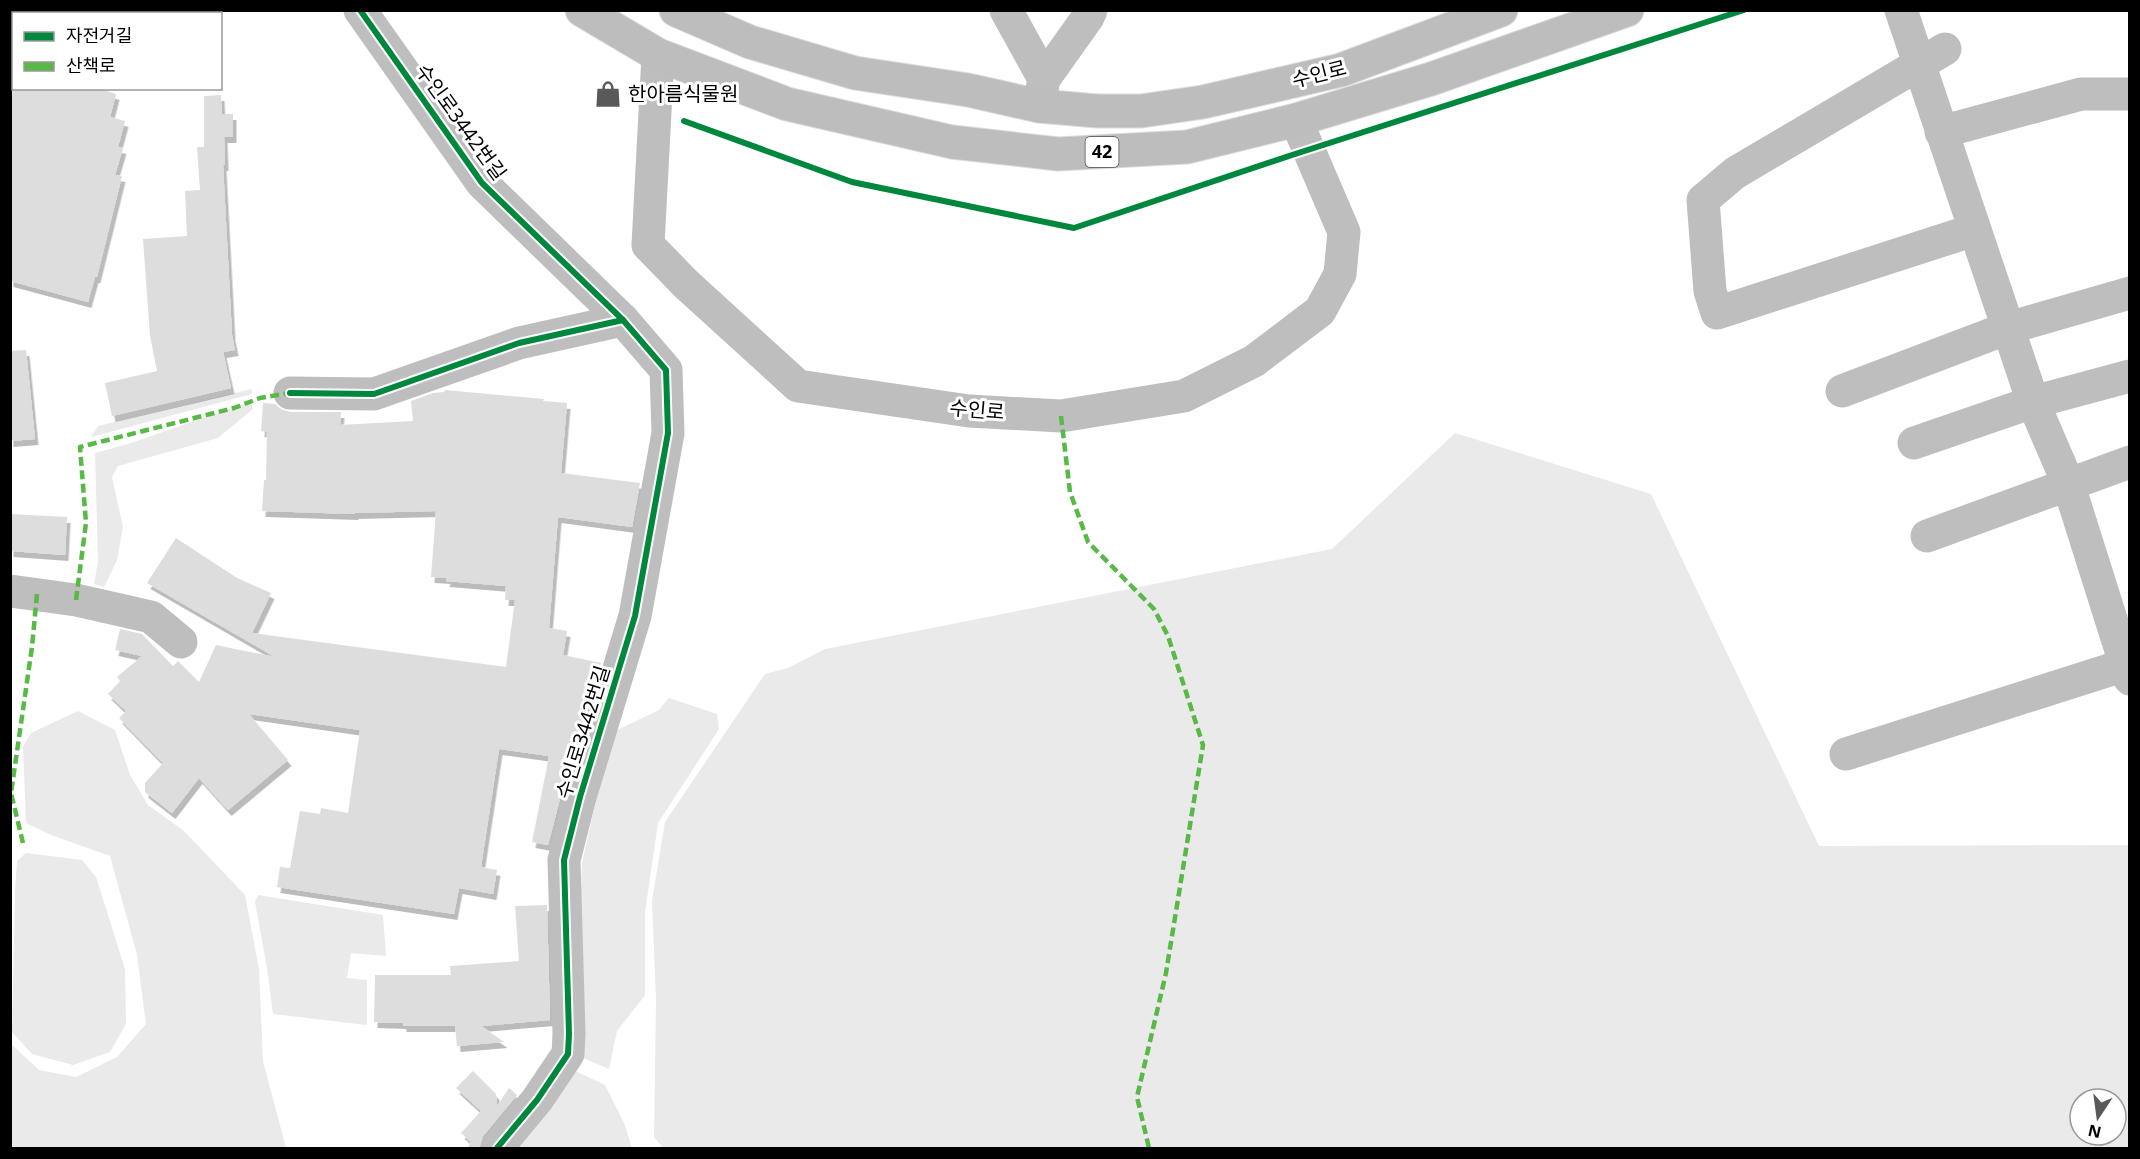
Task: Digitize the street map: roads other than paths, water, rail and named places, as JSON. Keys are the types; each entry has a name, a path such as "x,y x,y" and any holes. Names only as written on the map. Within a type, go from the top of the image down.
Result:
{"main road":[{"name":"수인로","path":"582,10 658,55 787,104 952,142 1058,154 1188,147 1296,120 1431,79 1627,10"},
{"name":"수인로","path":"676,10 750,42 855,73 968,90 1042,93 1097,111 1141,111 1203,102 1341,70 1501,10"}],"street":[{"name":"수인로3442번길","path":"360,10 482,183 623,320 666,370 668,433 635,616 580,797 564,860 568,1054 537,1100 497,1149"},
{"path":"1006,10 1042,93"},
{"path":"1042,93 1091,10"},
{"path":"1846,754 2127,672 2068,483 2033,402 1941,132 1932,57 1901,10"},
{"name":"수인로","path":"658,55 648,245 686,284 798,386 969,411 1061,416 1184,396 1254,360 1320,311 1340,274 1344,232 1296,120"},
{"path":"1932,57 1735,172 1702,200 1710,291 1717,313 1974,230"},
{"path":"1941,132 2081,94 2130,94"},
{"path":"1842,391 2008,328 2130,293"},
{"path":"290,393 374,394 519,343 623,320"},
{"path":"1914,443 2033,402 2130,376"},
{"path":"1927,536 2130,462"},
{"path":"10,591 76,600 151,617 181,642"}],"place":[{"name":"한아름식물원","path":"608,94"}]}
